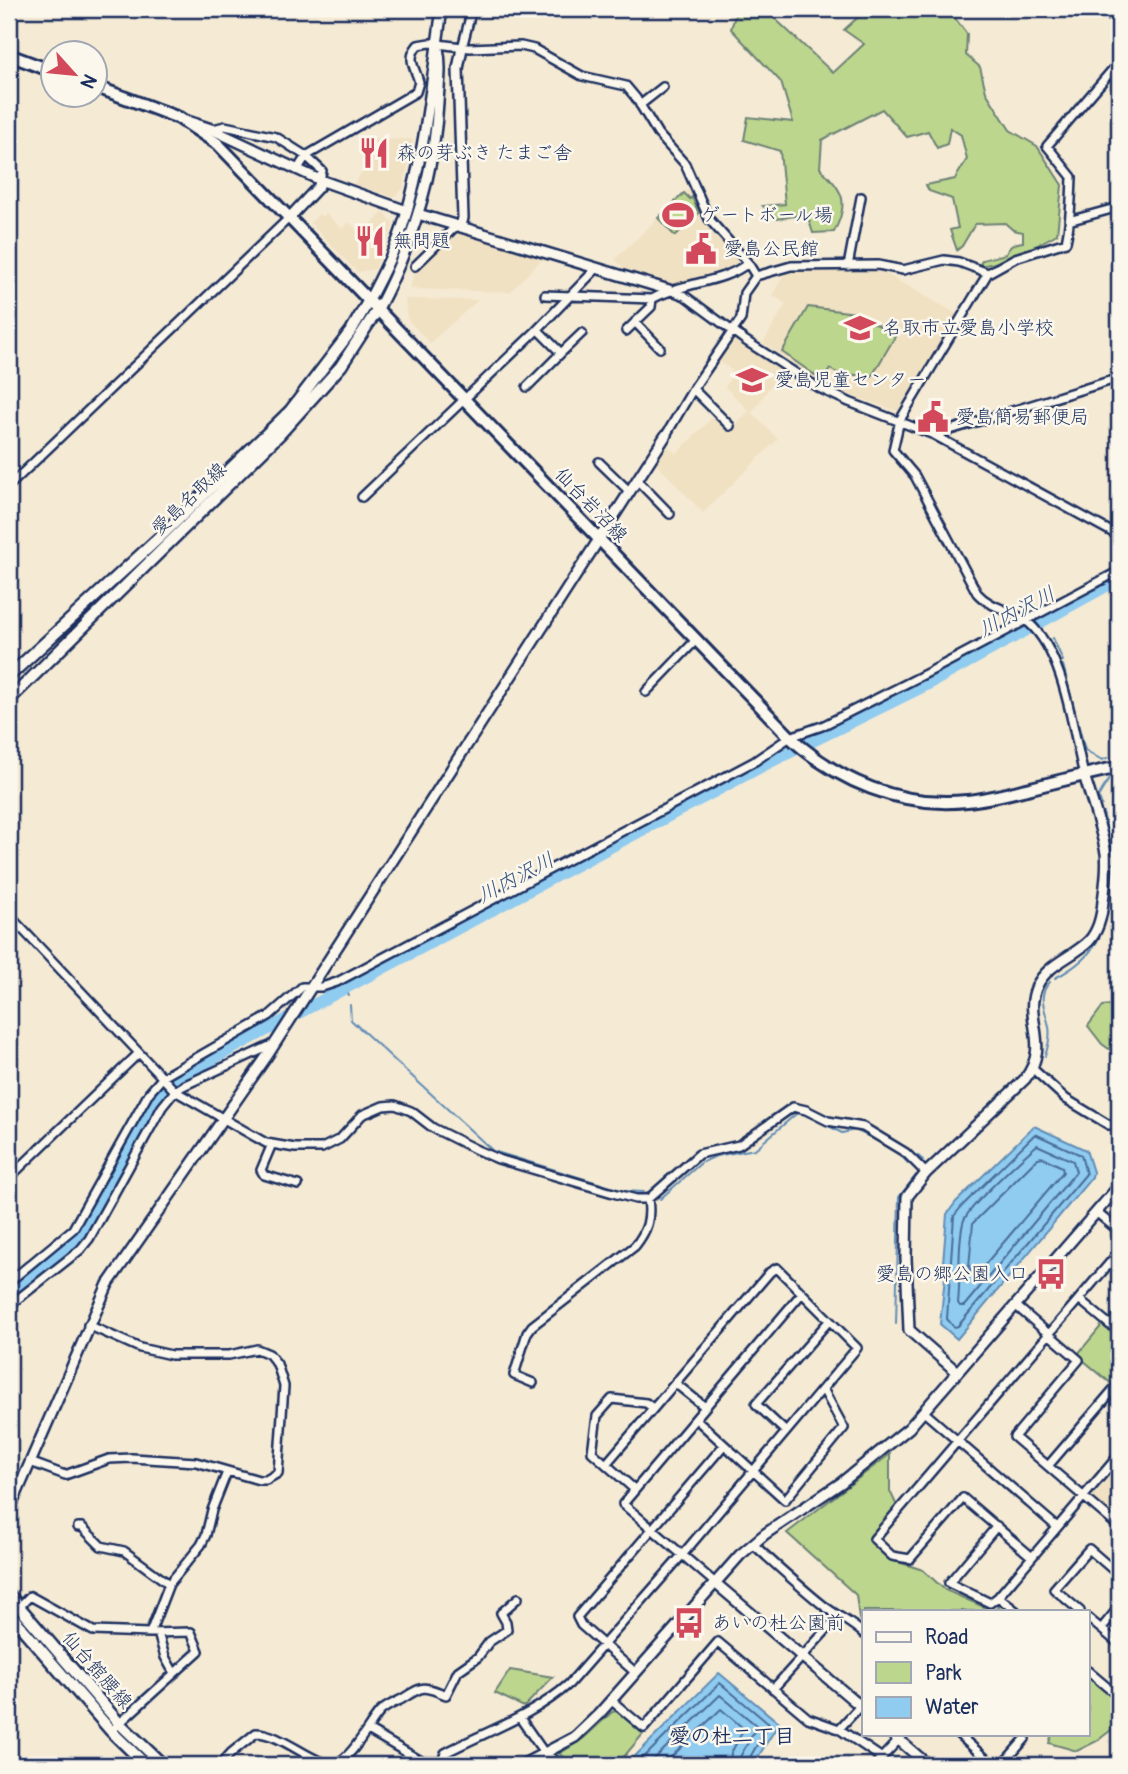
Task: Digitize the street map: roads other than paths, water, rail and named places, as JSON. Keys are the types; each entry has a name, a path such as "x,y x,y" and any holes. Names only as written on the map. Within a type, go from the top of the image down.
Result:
{"main road":[{"path":"9,55 38,66"},
{"name":"仙台岩沼線","path":"108,91 207,130 696,640 808,753 856,783 892,795 927,802 986,799 1119,767"},
{"name":"愛島名取線","path":"9,676 161,536 290,411 345,340 369,300"},
{"name":"愛島名取線","path":"9,700 279,436 341,366 378,309"},
{"name":"仙台館腰線","path":"9,1595 119,1723 163,1765"},
{"name":"仙台館腰線","path":"9,1612 111,1731 146,1765"}],"street":[{"path":"369,300 392,253 407,211 424,136 442,9"},
{"path":"415,266 459,226 463,218 458,69 472,9"},
{"path":"1099,9 1119,24"},
{"path":"378,309 401,260 418,214 430,168 437,122 440,60 436,44"},
{"path":"297,170 306,156 416,92 419,82 411,64 413,51 418,45 436,44 462,48 521,46 534,49 582,76 626,86 658,134 685,164 708,216 719,233 748,263 755,276"},
{"path":"957,1372 909,1330 907,1197 926,1172 1033,1069 1037,1060 1033,1010 1037,986 1049,971 1087,943 1095,933 1101,915 1106,859 1056,664 1048,645 1027,622 991,605 977,593 915,475 894,450 900,420 988,273 1015,258 1066,242 1072,220 1072,177 1047,146 1119,62"},
{"path":"640,105 663,87"},
{"path":"9,486 290,217 319,186 322,171 306,156 276,137 225,126 207,130"},
{"path":"207,130 320,180 407,211"},
{"path":"848,266 861,197"},
{"path":"1072,220 1119,207"},
{"path":"418,214 685,296 817,387 934,435 1119,536"},
{"path":"9,1511 108,1284 280,1035 694,389 734,332 741,319 744,293 755,276 791,266 878,265 903,270 944,260 959,262 988,273"},
{"path":"545,295 652,299 669,290 733,274 748,263"},
{"path":"362,497 538,330 596,269"},
{"path":"625,331 651,307 652,299"},
{"path":"635,322 660,348"},
{"path":"538,330 561,353"},
{"path":"527,387 582,332"},
{"path":"934,435 1119,378"},
{"path":"694,389 730,426"},
{"path":"599,462 630,492"},
{"path":"638,480 670,514"},
{"path":"9,1282 73,1229 149,1093 165,1078 269,1016 302,987 322,987 337,982 792,739 1027,622 1119,571"},
{"path":"646,691 696,640"},
{"path":"1106,859 1119,859"},
{"path":"9,915 174,1089 266,1143 295,1148 322,1148 340,1139 362,1115 383,1106 395,1105 411,1111 433,1128 488,1154 613,1193 648,1199"},
{"path":"9,1306 89,1239 174,1089 274,1044"},
{"path":"9,1178 139,1053"},
{"path":"1033,1069 1074,1104 1109,1125 1119,1124"},
{"path":"648,1199 699,1154 738,1145 793,1107 828,1121 863,1126 906,1153 926,1172"},
{"path":"272,1144 261,1170 264,1175 298,1185"},
{"path":"522,1765 575,1737 612,1701 714,1582 753,1544 841,1483 894,1441 923,1412 1119,1186"},
{"path":"533,1383 514,1375 527,1333 532,1326 635,1246 650,1220 648,1199"},
{"path":"1096,1212 1119,1231"},
{"path":"1032,1557 962,1498 910,1559 892,1556 874,1539 1119,1252"},
{"path":"441,1765 445,1753 520,1718 559,1693 683,1554 857,1348 777,1268 770,1272 606,1464"},
{"path":"802,1293 623,1504 862,1708 839,1730"},
{"path":"1080,1300 1110,1325 1119,1315"},
{"path":"1015,1305 1079,1360 1014,1437 1119,1527"},
{"path":"786,1432 756,1404 830,1321"},
{"path":"30,1462 65,1475 109,1459 132,1458 196,1462 259,1480 266,1480 278,1473 285,1398 281,1375 274,1358 257,1349 229,1355 180,1356 155,1353 88,1325"},
{"path":"675,1382 705,1407"},
{"path":"696,1419 785,1500 844,1428 823,1389"},
{"path":"1048,1466 1113,1390 1119,1395"},
{"path":"634,1489 592,1452 597,1416 612,1399 646,1403 653,1408"},
{"path":"923,1412 1057,1527"},
{"path":"636,1673 581,1625 577,1617 724,1445"},
{"path":"997,1526 949,1583 990,1603 1119,1455"},
{"path":"174,1673 154,1633 169,1584 201,1545 227,1472"},
{"path":"78,1527 82,1527 101,1546 124,1551 169,1584"},
{"path":"753,1544 838,1617 849,1620 862,1632"},
{"path":"1079,1610 1054,1589 1089,1549 1119,1575"},
{"path":"19,1606 30,1596 93,1631 191,1632 199,1651 111,1731"},
{"path":"998,1597 1015,1610"},
{"path":"220,1765 230,1753 256,1733 274,1735 324,1763 337,1763 368,1730 380,1712 416,1688 427,1687 446,1695 458,1671 478,1657 489,1642 507,1630 501,1613 517,1598"},
{"path":"1101,1629 1119,1607"},
{"path":"773,1689 838,1617"},
{"path":"1090,1620 1119,1644"},
{"path":"612,1701 643,1728 718,1642 808,1718 839,1730 881,1758"},
{"path":"1090,1673 1119,1697"},
{"path":"520,1718 544,1754 562,1765"},
{"path":"368,1730 428,1765"},
{"path":"875,1765 898,1736 928,1765"},
{"path":"960,1736 993,1765"},
{"path":"1002,1765 1025,1740"}],"water":[{"path":"1034,1126 1086,1150 1092,1177 957,1339 940,1324 947,1214"},
{"path":"719,1673 779,1723 753,1765 626,1765"}],"waterway":[{"name":"川内沢川","path":"9,1295 75,1242 164,1087 768,763 932,682 1119,579"},
{"name":"川内沢川","path":"1039,624 1042,627"},
{"path":"1053,638 1063,661"},
{"path":"1063,665 1085,750 1102,760 1107,758"},
{"path":"1102,805 1098,797 1109,779"},
{"path":"1103,813 1113,852"},
{"path":"1055,978 1072,968 1095,945 1106,919 1113,868"},
{"path":"1045,1056 1050,1031 1043,998 1050,982"},
{"path":"346,988 349,996"},
{"path":"350,1005 351,1020 493,1151 624,1191 644,1192"},
{"path":"927,1165 1022,1075"},
{"path":"660,1199 701,1163 716,1156 755,1149 796,1114 804,1113 842,1133 855,1130 881,1142"},
{"path":"895,1150 909,1164"},
{"path":"917,1155 923,1160"},
{"path":"896,1324 899,1197 916,1175"}],"place":[{"name":"森の芽ぶき たまご舎","path":"374,153"},
{"name":"ゲートボール場","path":"678,215"},
{"name":"無問題","path":"370,241"},
{"name":"愛島公民館","path":"701,249"},
{"name":"名取市立愛島小学校","path":"860,328"},
{"name":"愛島児童センター","path":"752,380"},
{"name":"愛島簡易郵便局","path":"933,417"},
{"name":"愛島の郷公園入口","path":"1051,1274"},
{"name":"あいの杜公園前","path":"689,1623"}],"district":[{"name":"愛の杜二丁目","path":"732,1736"}]}
